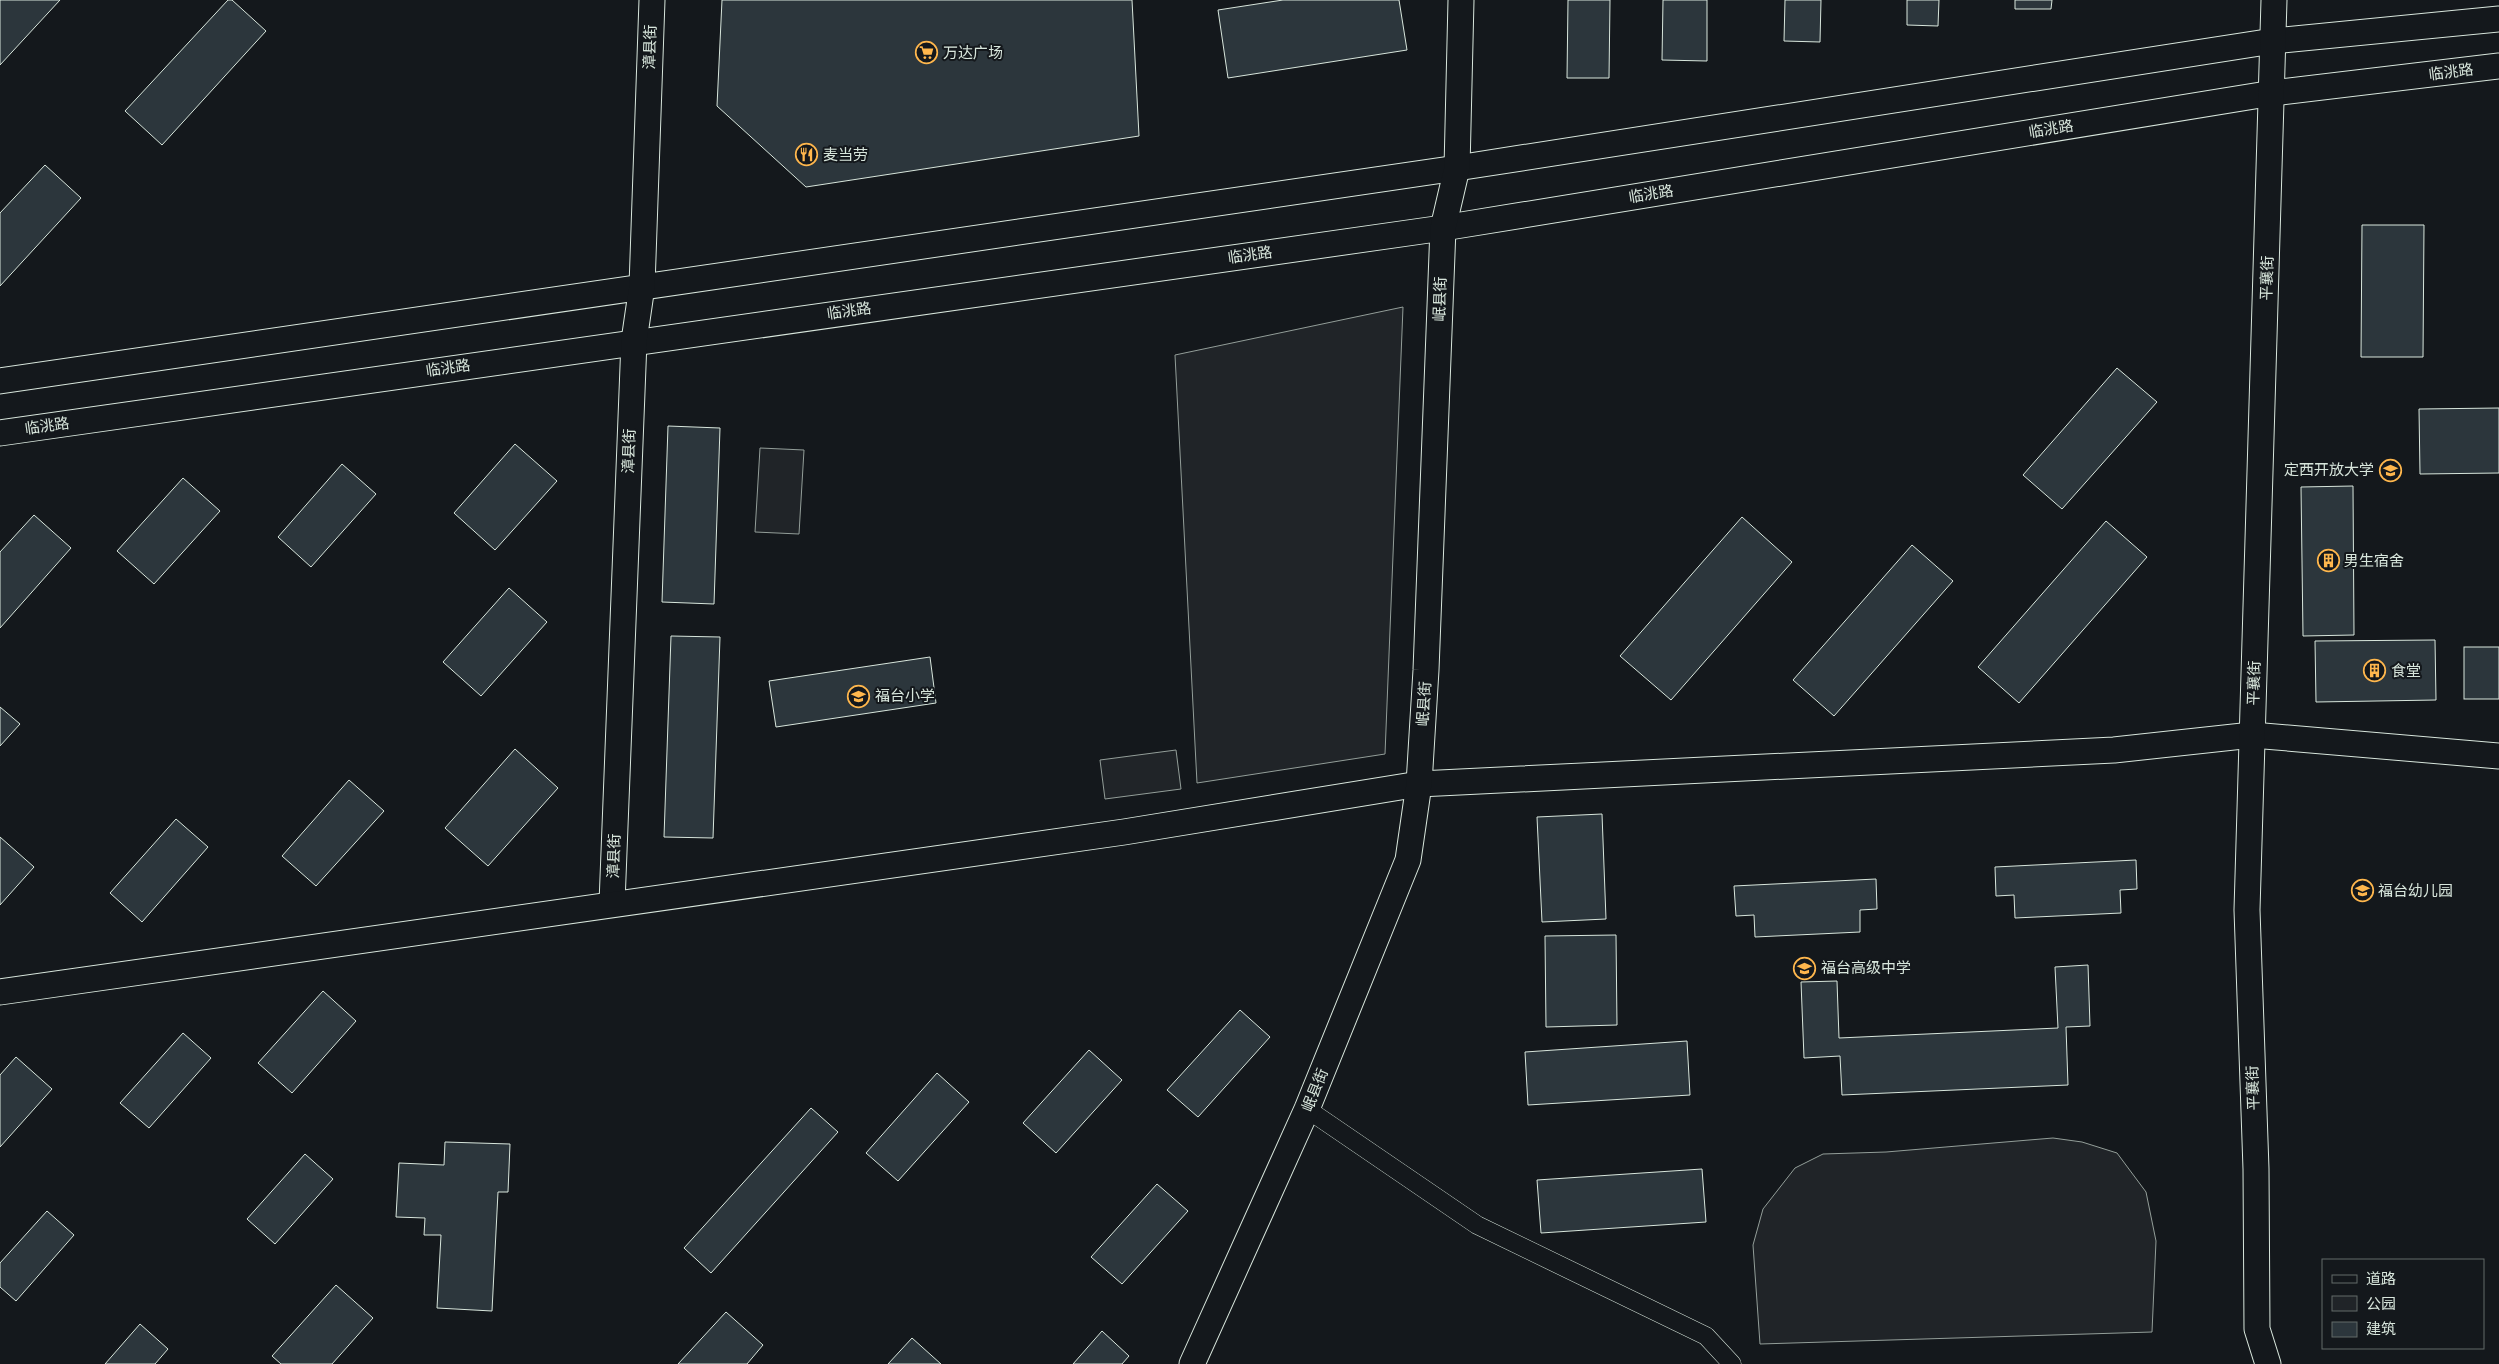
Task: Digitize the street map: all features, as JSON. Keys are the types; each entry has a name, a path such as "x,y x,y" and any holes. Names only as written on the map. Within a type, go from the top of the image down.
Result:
{"street":[{"name":"漳县街","path":"612,903 634,341 642,286 652,0"},
{"name":"岷县街","path":"1192,1364 1307,1109 1408,860 1418,784 1426,670 1443,228 1457,168 1461,0"},
{"name":"平襄街","path":"2268,1364 2257,1329 2256,1168 2247,910 2274,0"},
{"path":"0,381 1457,168 2273,41 2499,19"},
{"name":"临洮路","path":"0,433 634,341 1443,228 2272,93 2499,66"},
{"path":"0,992 612,903 1124,832 1418,784 2114,750 2252,735 2499,756"},
{"path":"1307,1109 1477,1225 1706,1336 1732,1364"}],"green space":[{"path":"1403,307 1385,754 1197,783 1175,355"},
{"path":"760,448 804,450 799,534 755,532"},
{"path":"1176,750 1181,789 1105,799 1100,760"},
{"path":"2053,1138 2082,1142 2117,1153 2146,1192 2156,1241 2152,1332 1760,1344 1753,1245 1763,1209 1795,1168 1823,1154 1886,1152"}],"building":[{"path":"0,0 60,0 0,65"},
{"path":"228,0 232,0 266,31 162,145 125,111"},
{"name":"万达广场","path":"722,0 1132,0 1139,136 806,187 717,106"},
{"path":"1283,0 1399,0 1407,50 1228,78 1218,10"},
{"path":"1568,0 1610,0 1609,78 1567,78"},
{"path":"1663,0 1707,0 1707,61 1662,60"},
{"path":"1785,0 1821,0 1820,42 1784,41"},
{"path":"1907,0 1939,0 1938,26 1907,25"},
{"path":"2015,0 2052,0 2051,9 2015,9"},
{"path":"45,165 81,198 0,286 0,213"},
{"path":"2362,225 2424,225 2423,357 2361,357"},
{"path":"2117,368 2157,402 2062,509 2023,475"},
{"path":"2499,408 2499,473 2420,474 2419,409"},
{"path":"668,426 720,428 714,604 662,602"},
{"path":"515,444 557,481 495,550 454,513"},
{"path":"342,464 376,494 311,567 278,537"},
{"path":"183,478 220,511 154,584 117,551"},
{"name":"男生宿舍","path":"2353,486 2354,635 2303,636 2301,487"},
{"path":"34,515 71,548 0,628 0,552"},
{"path":"1742,517 1792,562 1671,700 1620,656"},
{"path":"2106,521 2147,557 2019,703 1978,667"},
{"path":"1912,545 1953,581 1834,716 1793,680"},
{"path":"509,588 547,622 481,696 443,662"},
{"path":"671,636 720,637 713,838 664,837"},
{"name":"食堂","path":"2435,640 2436,700 2316,702 2315,641"},
{"path":"2464,647 2499,647 2499,699 2464,699"},
{"path":"930,657 936,703 776,727 769,681"},
{"path":"0,707 20,724 0,746"},
{"path":"515,749 558,788 488,866 445,828"},
{"path":"349,780 384,811 316,886 282,856"},
{"path":"1602,814 1606,919 1542,922 1537,817"},
{"path":"176,819 208,847 142,922 110,893"},
{"path":"0,837 34,867 0,905"},
{"path":"2136,860 2137,889 2120,890 2121,913 2015,918 2014,895 1996,896 1995,867"},
{"path":"1876,879 1877,909 1860,910 1860,932 1755,937 1754,915 1736,916 1734,886"},
{"path":"1616,935 1617,1025 1546,1027 1545,936"},
{"path":"2088,965 2090,1026 2066,1027 2068,1085 1842,1095 1840,1056 1804,1058 1801,982 1837,981 1839,1038 2058,1028 2055,967"},
{"path":"323,991 356,1021 292,1093 258,1063"},
{"path":"1240,1010 1270,1037 1198,1117 1167,1090"},
{"path":"183,1033 211,1058 149,1128 120,1103"},
{"path":"1687,1041 1690,1095 1528,1105 1525,1052"},
{"path":"1089,1050 1122,1080 1056,1153 1023,1123"},
{"path":"16,1057 52,1089 0,1147 0,1075"},
{"path":"937,1073 969,1102 898,1181 866,1153"},
{"path":"811,1108 838,1132 711,1273 684,1248"},
{"path":"445,1142 510,1144 508,1192 498,1192 492,1311 437,1308 441,1235 424,1235 425,1218 396,1217 399,1163 444,1165"},
{"path":"305,1154 333,1179 275,1244 247,1219"},
{"path":"1702,1169 1706,1222 1541,1233 1537,1180"},
{"path":"1157,1184 1188,1211 1122,1284 1091,1257"},
{"path":"47,1211 74,1235 16,1301 0,1287 0,1263"},
{"path":"336,1285 373,1318 332,1364 281,1364 272,1356"},
{"path":"726,1312 763,1345 747,1364 678,1364"},
{"path":"140,1324 168,1349 155,1364 105,1364"},
{"path":"1102,1331 1129,1356 1122,1364 1073,1364"},
{"path":"912,1338 941,1364 888,1364"}],"place":[{"name":"万达广场","path":"927,53"},
{"name":"麦当劳","path":"807,155"},
{"name":"定西开放大学","path":"2390,470"},
{"name":"男生宿舍","path":"2328,561"},
{"name":"食堂","path":"2375,671"},
{"name":"福台小学","path":"859,696"},
{"name":"福台幼儿园","path":"2362,891"},
{"name":"福台高级中学","path":"1805,968"}]}
